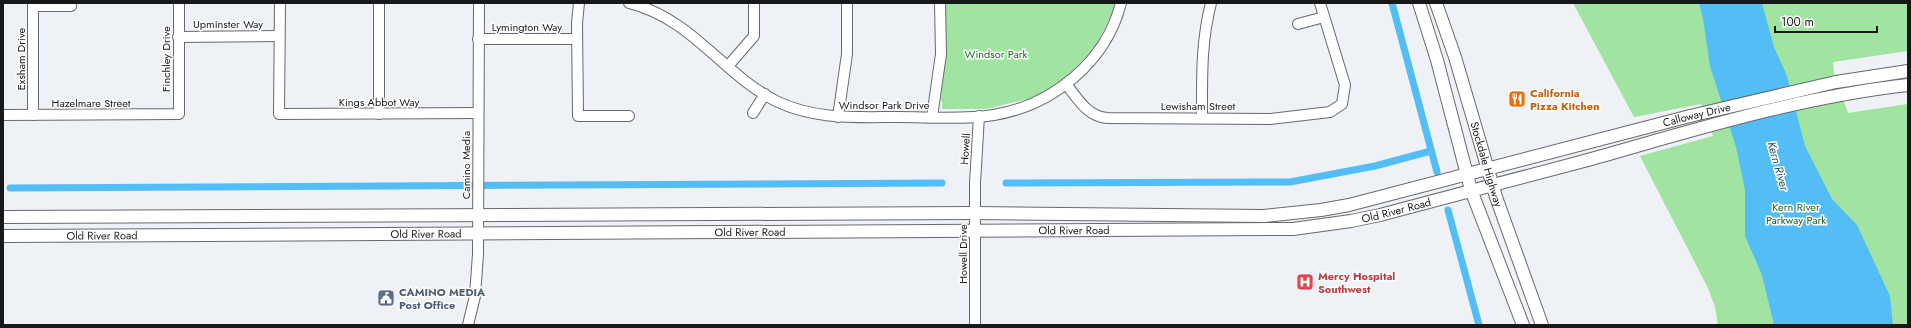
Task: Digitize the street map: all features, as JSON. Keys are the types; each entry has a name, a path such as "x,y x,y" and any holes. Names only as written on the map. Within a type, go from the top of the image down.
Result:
{"main road":[{"name":"Stockdale Highway","path":"1419,3 1467,175 1523,325"},
{"path":"1426,3 1436,26 1446,31"},
{"name":"Stockdale Highway","path":"1436,3 1446,31 1492,185 1542,325"},
{"name":"Calloway Drive","path":"1488,170 1690,116 1836,82 1908,71"},
{"name":"Calloway Drive","path":"1492,185 1696,129 1841,94 1908,85"},
{"name":"Old River Road","path":"3,216 478,216 975,213 1264,216 1321,210 1349,205 1488,170"},
{"name":"Old River Road","path":"3,236 1264,230 1322,226 1380,215 1492,185"},
{"path":"1164,231 1168,224 1172,221 1209,222 1222,216"},
{"path":"1502,270 1516,288 1531,325"}],"street":[{"name":"Finchley Drive","path":"179,3 179,114"},
{"path":"279,36 280,3"},
{"path":"379,3 379,114"},
{"name":"Camino Media","path":"468,325 478,275 479,3"},
{"path":"579,3 577,39 578,116 629,116"},
{"name":"Windsor Park Drive","path":"629,3 650,10 678,24 728,66 765,94 791,108 838,117 979,116 1008,112 1024,107 1051,94 1066,84 1086,66 1100,48 1113,24 1121,3"},
{"path":"728,66 754,36 754,3"},
{"path":"838,117 847,54 847,3"},
{"path":"932,117 941,54 940,3"},
{"path":"1202,118 1203,38 1211,3"},
{"path":"1298,24 1324,17 1320,3"},
{"path":"33,5 71,6"},
{"name":"Exsham Drive","path":"33,5 33,115"},
{"name":"Lewisham Street","path":"1066,84 1089,111 1097,117 1270,119 1330,112 1342,104 1345,85 1324,17"},
{"name":"Upminster Way","path":"178,37 279,36"},
{"name":"Kings Abbot Way","path":"279,36 279,114 478,113"},
{"name":"Lymington Way","path":"478,39 577,39"},
{"path":"754,113 765,94"},
{"name":"Hazelmare Street","path":"3,115 179,114"},
{"name":"Howell","path":"975,183 979,116"},
{"name":"Howell Drive","path":"975,183 975,325"}],"green space":[{"name":"Windsor Park","path":"945,3 1115,3 1113,12 1095,47 1066,78 1035,97 986,109 942,109 941,101"},
{"name":"Kern River Parkway Park","path":"1573,3 1908,3 1908,51 1833,62 1834,73 1848,113 1908,104 1908,325 1718,325 1715,307 1708,288 1640,156 1713,136 1701,104 1634,117"}],"water":[{"name":"Kern River","path":"1699,3 1762,3 1774,47 1787,76 1805,146 1832,199 1857,225 1890,296 1893,325 1774,325 1762,275 1745,236 1745,190 1736,147 1710,66"}],"waterway":[{"path":"1392,3 1437,172"},
{"path":"1006,183 1290,182 1375,166 1431,151"},
{"path":"10,188 942,183"},
{"path":"1448,210 1479,325"}],"place":[{"name":"California Pizza Kitchen","path":"1517,99"},
{"name":"Mercy Hospital Southwest","path":"1305,282"},
{"name":"CAMINO MEDIA Post Office","path":"386,298"}]}
